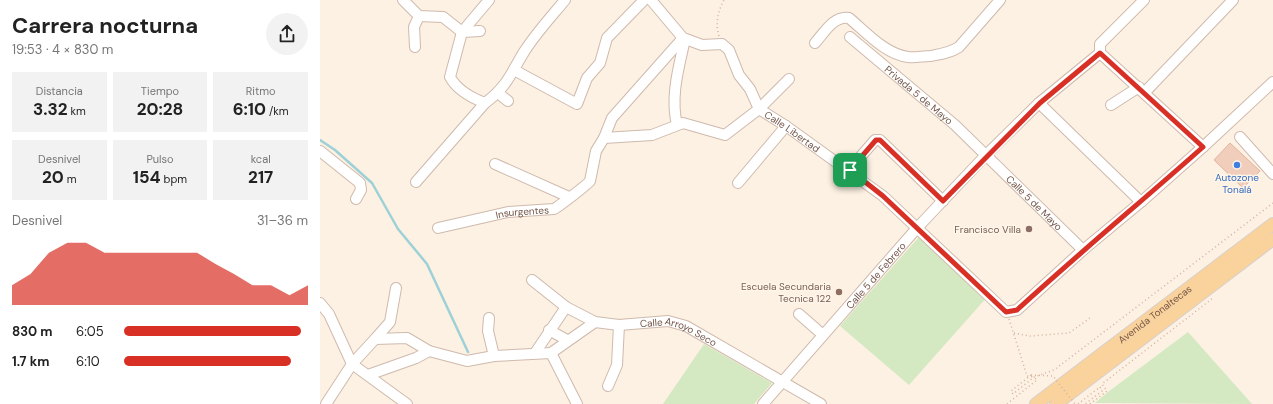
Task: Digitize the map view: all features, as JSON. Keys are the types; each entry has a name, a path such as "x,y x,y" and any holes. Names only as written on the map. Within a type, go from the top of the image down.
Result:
{"main road":[{"name":"Avenida Tonaltecas","path":"1036,404 1273,224"},
{"name":"Avenida Tonaltecas","path":"1056,404 1273,239"}],"street":[{"path":"403,0 419,16 443,17 462,32 480,31"},
{"path":"485,103 466,94 450,77 462,32 489,0"},
{"path":"416,182 485,103 498,93 524,52 565,0"},
{"path":"514,70 577,104 587,78 600,63 607,38 644,0"},
{"path":"651,0 684,38 674,94 673,110 677,125"},
{"path":"815,43 838,18 844,17 849,18 889,51 900,56 910,58 952,52 959,47 1000,0"},
{"name":"Calle 5 de Febrero","path":"763,404 917,228 985,156 1040,103 1100,53 1100,44 1144,0"},
{"path":"1111,105 1142,90 1233,0"},
{"path":"415,47 414,27 419,16"},
{"name":"Privada 5 de Mayo","path":"850,37 955,125 985,156"},
{"name":"Calle Libertad","path":"684,38 702,44 722,44 732,54 739,75 750,89 759,109 850,170 883,196 1006,312"},
{"name":"Insurgentes","path":"438,228 508,212 554,209 590,181 595,155 612,118 684,38"},
{"path":"1100,53 1203,147"},
{"path":"604,138 652,135 683,123 725,135 759,109 789,79"},
{"path":"1006,312 1017,310 1083,250 1141,202 1203,147 1273,82"},
{"path":"498,93 508,101"},
{"path":"1040,103 1141,202"},
{"path":"738,183 786,126"},
{"path":"1240,138 1273,174"},
{"path":"850,170 876,140 880,140 943,201"},
{"path":"320,151 360,182 361,190 356,199"},
{"name":"Calle 5 de Mayo","path":"985,156 1083,250"},
{"path":"495,164 569,197"},
{"name":"Calle Arroyo Seco","path":"532,280 566,307 595,322 619,325 668,321 686,326 821,404"},
{"path":"326,404 352,364 390,322 396,288"},
{"path":"320,303 329,314 352,364 368,374 406,404"},
{"path":"535,353 549,330 566,307"},
{"path":"799,314 823,335"},
{"path":"489,318 488,331 494,356"},
{"path":"375,339 407,338 429,351 467,361 494,356 535,353 551,354 567,340 595,322"},
{"path":"608,386 617,365 619,325"},
{"path":"549,330 567,340"},
{"path":"368,374 416,358 429,351"},
{"path":"551,354 577,404"}],"path":[{"path":"717,29 719,8 724,0"},
{"path":"1006,312 1027,376 1034,376 1054,370 1273,203"},
{"path":"1090,404 1107,391 1102,384 1216,296"},
{"path":"1014,333 1030,336 1070,333 1090,318"},
{"path":"1034,376 1013,394 1011,391 1031,375 1054,376 1075,404"},
{"path":"1007,404 1037,380 1034,376"},
{"path":"1078,404 1100,387 1102,391 1085,404"}],"green space":[{"path":"919,237 988,296 909,385 840,326"},
{"path":"1188,332 1252,404 1095,403 1108,392"},
{"path":"704,344 772,383 754,404 663,404"}],"building":[{"name":"Autozone Tonalá","path":"1230,143 1260,171 1243,188 1214,160"}],"waterway":[{"path":"320,140 335,150 372,183 398,229 427,264 468,352"}],"place":[{"name":"Autozone Tonalá","path":"1237,165"},
{"name":"Francisco Villa","path":"1029,229"},
{"name":"Escuela Secundaria Tecnica 122","path":"839,292"}],"route":[{"path":"1100,53 1145,92 1203,147 1141,202 1083,250 1017,310 1006,312 883,196 850,170 876,140 880,140 884,142 943,201 985,156 1040,103 1100,53"}]}
